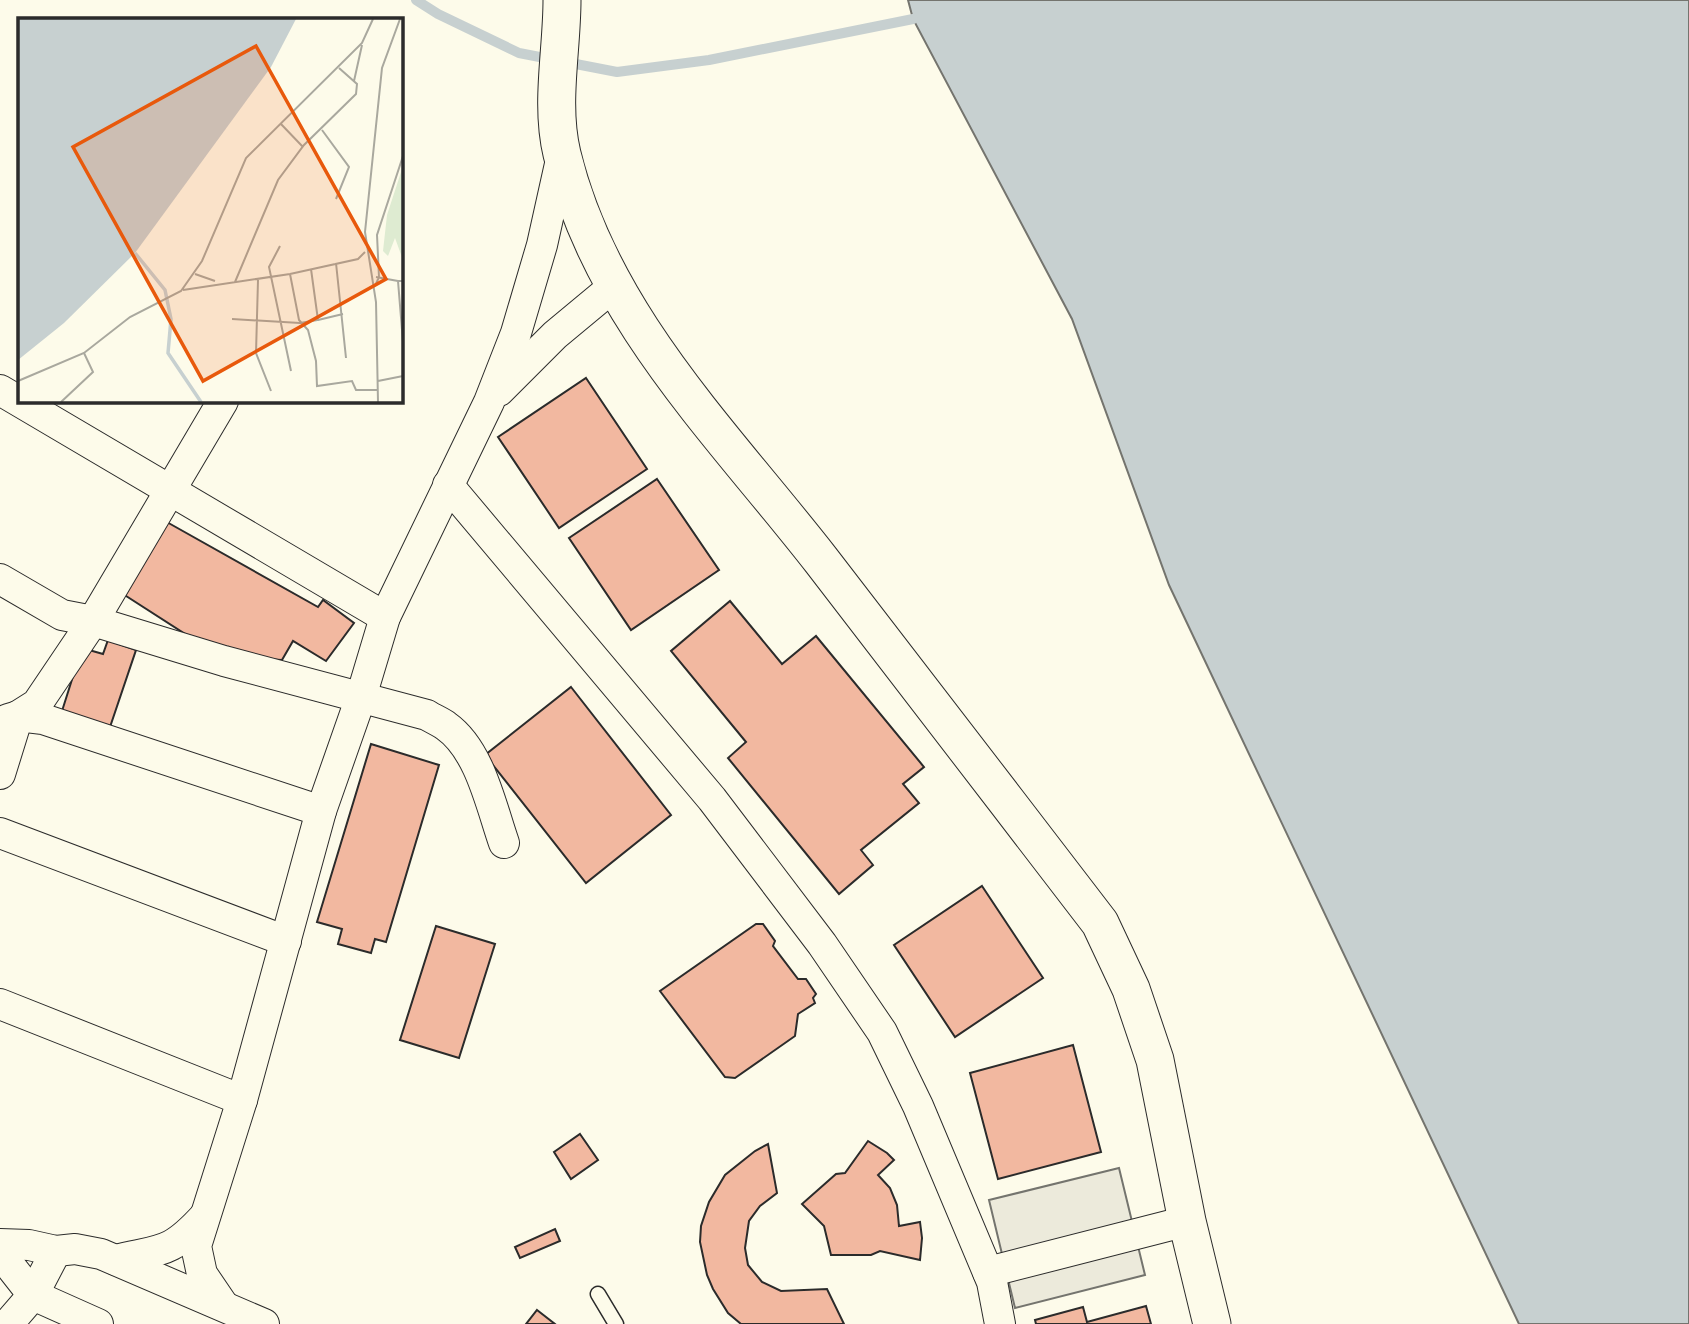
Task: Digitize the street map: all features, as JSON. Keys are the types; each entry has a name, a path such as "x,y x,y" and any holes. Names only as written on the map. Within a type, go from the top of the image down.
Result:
{"street":[{"path":"562,4 556,122 562,155 601,262 665,366 819,558 1100,923 1131,989 1155,1060 1187,1220 1212,1324"},
{"path":"223,1305 202,1274 197,1261 196,1246 242,1101 321,811 385,618 489,402 530,290 562,155"},
{"path":"489,402 555,335 614,286"},
{"path":"0,390 18,400"},
{"path":"21,402 385,618"},
{"path":"9,719 37,704 93,621 222,402"},
{"path":"448,485 712,799 822,944 882,1032 918,1106 988,1272 1000,1324"},
{"path":"0,579 62,615 93,621 224,661 427,715 447,726 462,742 479,769 504,843"},
{"path":"0,774 9,719"},
{"path":"9,719 43,719 321,811"},
{"path":"0,834 286,941"},
{"path":"0,1004 242,1101"},
{"path":"116,1260 161,1251 185,1237 204,1216"},
{"path":"988,1272 1187,1220"},
{"path":"0,1244 29,1245 56,1251 75,1249 101,1254 264,1324"},
{"path":"8,1324 33,1295 56,1251"},
{"path":"0,1253 33,1295 98,1324"}],"lane":[{"path":"598,1294 616,1324"}],"shaded area":[{"path":"908,0 1689,0 1689,1324 1519,1324 1169,585 1072,319 913,19"},
{"path":"1119,1168 1145,1275 1015,1308 989,1200"}],"building":[{"path":"586,378 647,469 559,528 498,437"},
{"path":"657,479 719,570 631,630 569,538"},
{"path":"165,521 318,607 323,600 354,623 326,661 293,641 282,660 262,659 190,637 123,594"},
{"path":"730,601 782,664 816,636 924,767 903,784 919,803 861,850 873,865 839,894 728,758 746,742 671,651"},
{"path":"108,640 136,650 110,727 62,711 82,648 103,654"},
{"path":"571,687 671,815 586,883 485,755"},
{"path":"371,744 439,765 386,942 375,939 371,953 338,944 342,929 317,922"},
{"path":"982,886 1043,978 955,1037 894,945"},
{"path":"756,924 763,924 775,941 773,946 798,979 806,979 816,994 813,998 815,1003 798,1014 795,1036 735,1078 725,1077 660,991"},
{"path":"436,926 495,944 459,1058 400,1040"},
{"path":"1073,1045 1101,1152 998,1179 970,1073"},
{"path":"580,1134 598,1160 571,1179 554,1152"},
{"path":"868,1141 894,1160 878,1175 890,1188 897,1205 899,1226 920,1222 920,1260 880,1251 871,1255 831,1255 824,1226 802,1204 836,1174 845,1173"},
{"path":"768,1144 777,1193 760,1206 749,1221 745,1248 748,1265 762,1282 781,1291 827,1289 844,1324 741,1324 728,1313 707,1275 700,1242 701,1226 709,1202 725,1175"},
{"path":"555,1229 560,1241 520,1258 515,1247"},
{"path":"1146,1306 1151,1324 1036,1324 1035,1320 1083,1307 1087,1322"},
{"path":"537,1310 555,1324 526,1324"}],"waterway":[{"path":"416,0 438,14 519,53 617,72 709,60 913,19"}]}
